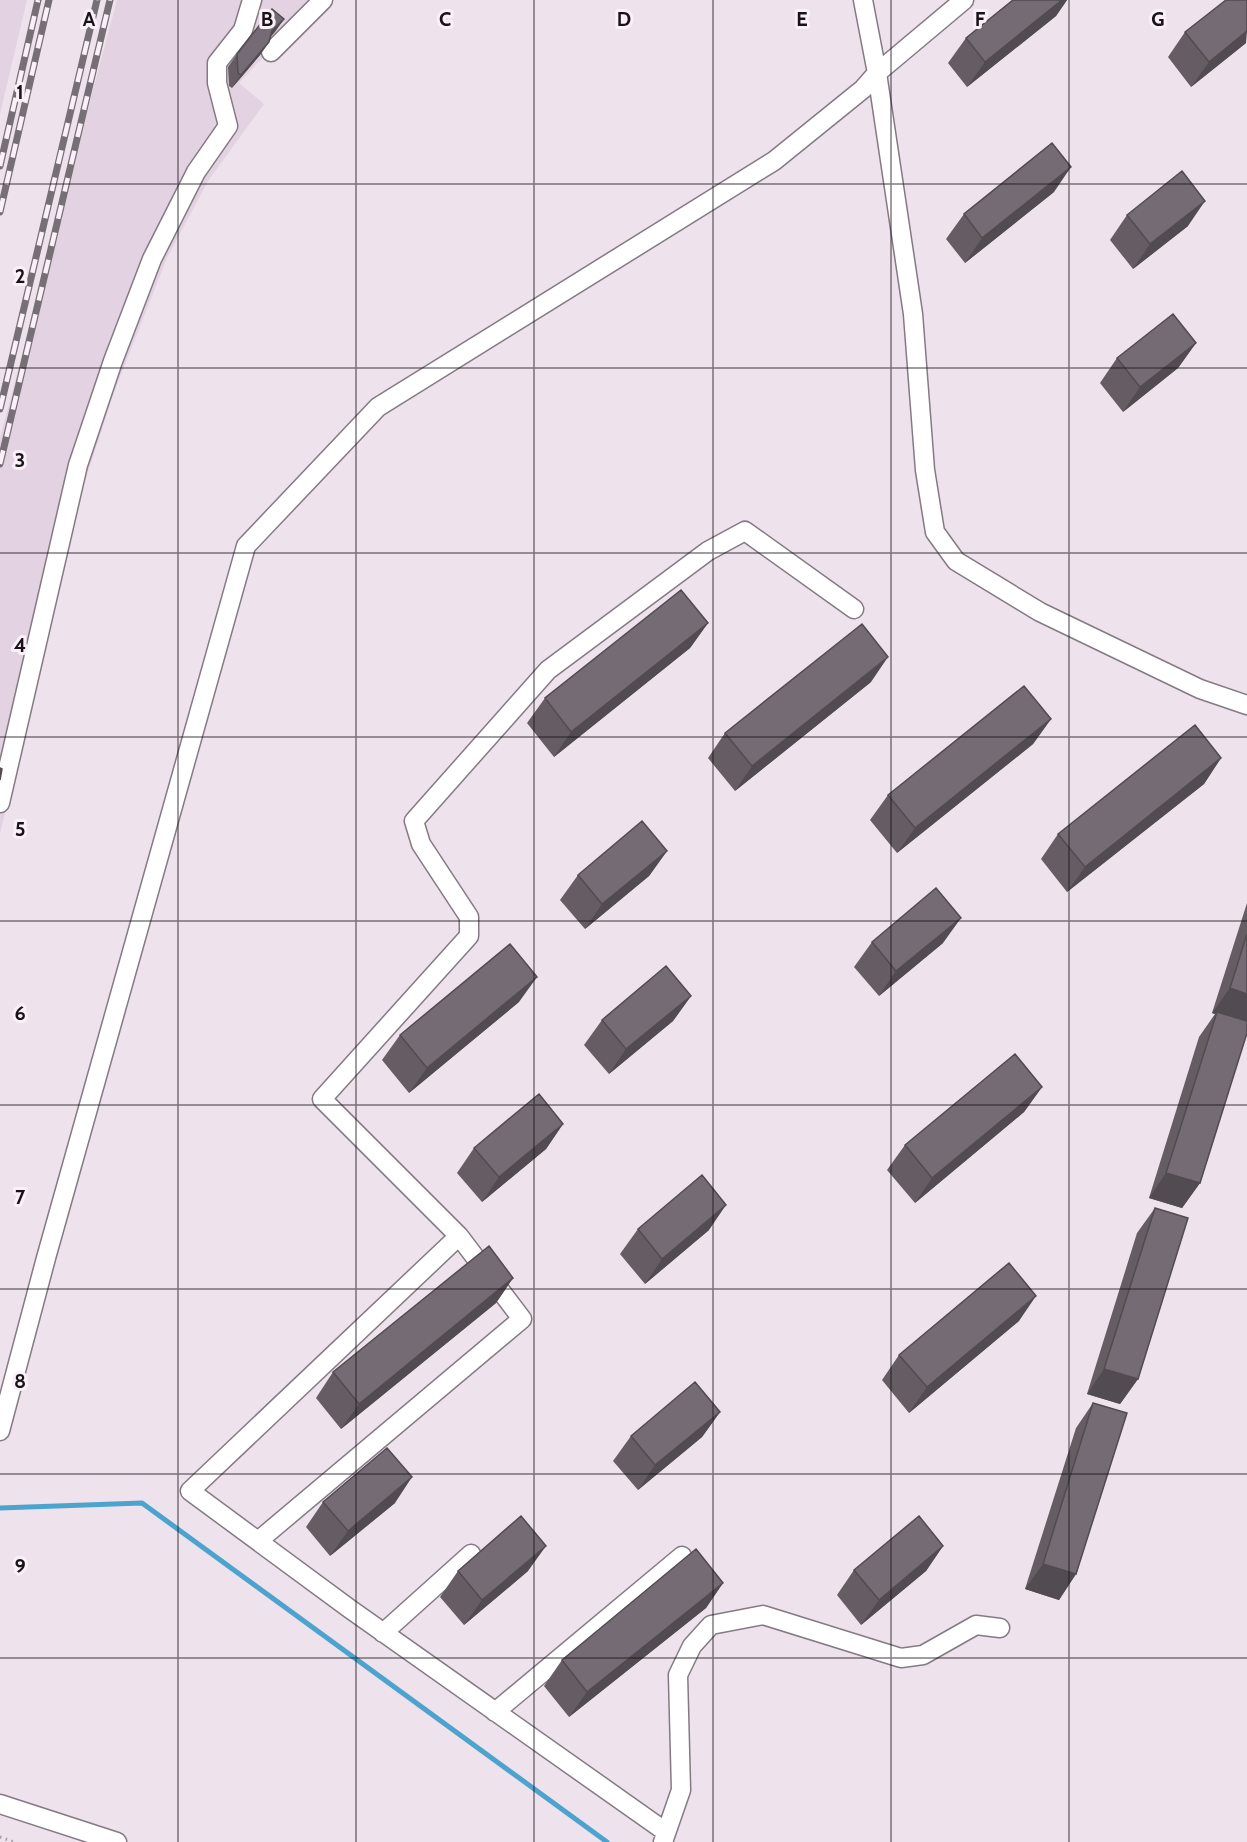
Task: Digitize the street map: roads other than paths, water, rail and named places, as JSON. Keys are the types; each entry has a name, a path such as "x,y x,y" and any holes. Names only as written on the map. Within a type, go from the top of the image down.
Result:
{"street":[{"path":"0,803 78,465 113,362 152,259 196,172 228,126 217,83 217,63 243,30 252,0"},
{"path":"271,52 323,0"},
{"path":"863,0 877,73 913,314 925,470 935,532 956,561 1040,612 1200,689 1247,705"},
{"path":"0,1431 49,1246 246,546 378,407 774,161 863,89 877,73 964,0"},
{"path":"258,1541 522,1319 459,1236 322,1099 469,936 469,917 421,844 414,821 548,670 708,551 745,531 854,609"},
{"path":"459,1236 190,1491 664,1837 681,1790 678,1674 692,1646 711,1625 763,1615 901,1658 923,1655 976,1625 1000,1628"},
{"path":"383,1633 471,1554"},
{"path":"495,1712 682,1556"},
{"path":"0,1804 117,1842"}],"waterway":[{"path":"0,1508 142,1503 607,1842"}],"railway":[{"path":"0,166 38,0"},
{"path":"0,212 49,0"},
{"path":"0,409 97,0"},
{"path":"0,464 110,0"}]}
